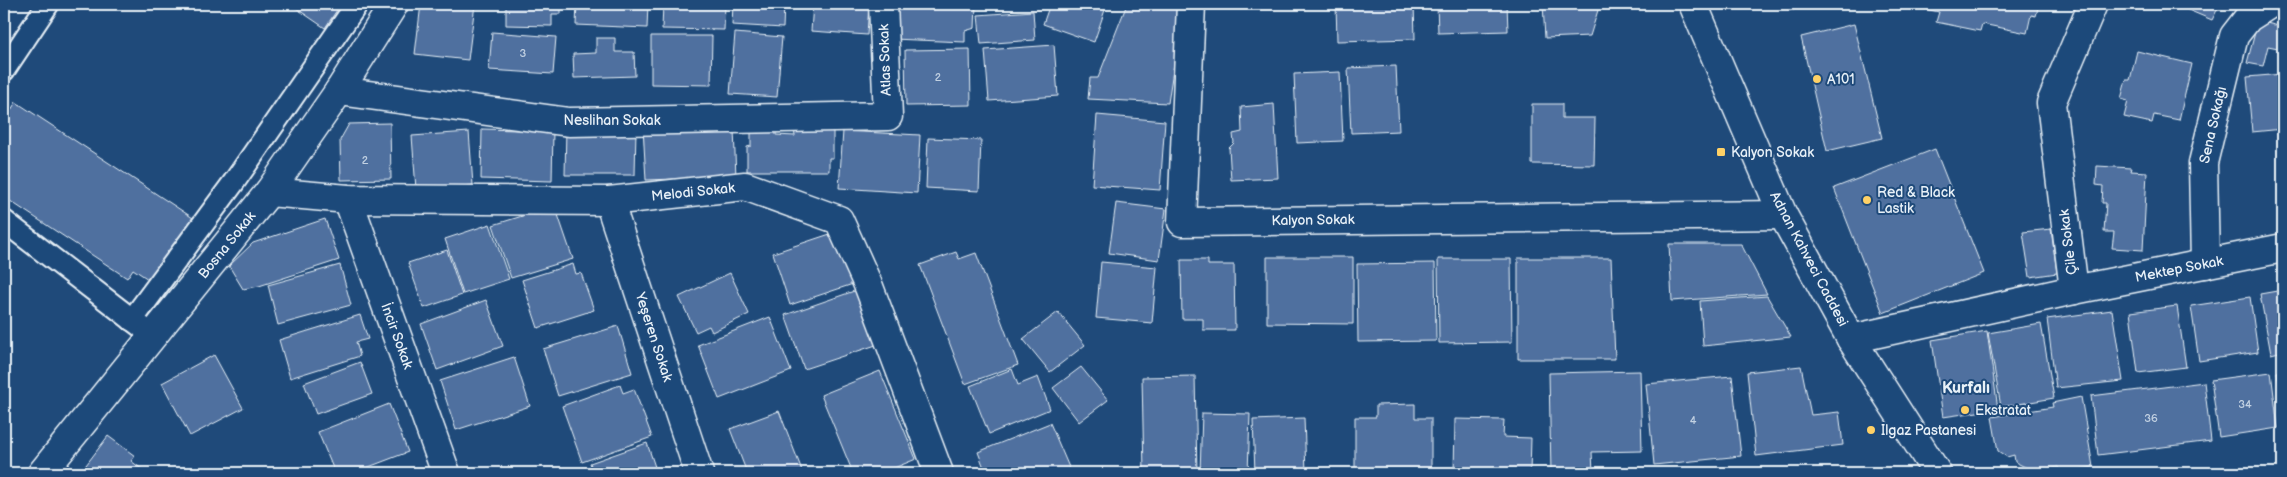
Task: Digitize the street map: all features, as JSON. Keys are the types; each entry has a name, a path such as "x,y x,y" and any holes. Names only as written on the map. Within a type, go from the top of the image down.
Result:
{"street":[{"name":"Bosna Sokak","path":"42,473 143,328 269,192 339,91 394,4"},
{"name":"Atlas Sokak","path":"883,4 888,116"},
{"name":"Kalyon Sokak","path":"1191,4 1182,222 1783,215"},
{"name":"Adnan Kahveci Caddesi","path":"1693,4 1783,215 1851,339 1937,473"},
{"name":"Çile Sokak","path":"1851,339 2074,290 2051,103 2094,4"},
{"name":"Sena Sokağı","path":"2205,264 2203,163 2234,36 2248,18 2270,4"},
{"name":"Neslihan Sokak","path":"339,91 568,122 888,116"},
{"name":"Melodi Sokak","path":"269,192 348,199 609,201 745,186 839,220 869,287 939,473"},
{"name":"İncir Sokak","path":"348,199 446,473"},
{"name":"Yeşeren Sokak","path":"609,201 699,473"},
{"name":"Mektep Sokak","path":"2074,290 2283,248"}],"lane":[{"path":"4,70 48,4"},
{"path":"4,222 143,328 234,182 357,4"}],"building":[{"path":"290,4 341,4 325,28"},
{"path":"421,4 475,4 468,60 415,54"},
{"path":"506,4 561,4 561,14 552,14 552,26 506,25"},
{"path":"577,4 648,4 647,28 576,25"},
{"path":"663,4 725,4 724,30 662,29"},
{"path":"733,4 784,4 783,28 732,25"},
{"path":"813,4 869,4 867,35 811,31"},
{"path":"893,4 976,4 975,28 965,31 965,42 892,39"},
{"path":"1050,4 1107,4 1094,42 1043,24"},
{"path":"1127,4 1183,4 1168,103 1088,99 1090,78 1098,78"},
{"path":"1336,4 1414,4 1415,39 1337,41"},
{"path":"1437,4 1507,4 1508,31 1438,33"},
{"path":"1543,4 1597,4 1599,7 1590,36 1545,38"},
{"path":"1757,4 1795,4 1794,10"},
{"path":"1901,4 2039,4 2036,16 2031,15 2027,33 1982,24 1980,31 1936,22 1939,12"},
{"path":"2174,4 2220,4 2212,20"},
{"path":"1033,11 1035,40 981,44 978,15"},
{"path":"2258,21 2283,27 2278,48 2268,46 2263,66 2247,63"},
{"path":"1854,24 1882,138 1827,151 1801,37"},
{"path":"492,32 556,37 553,74 489,70"},
{"path":"735,33 782,37 777,97 730,94"},
{"path":"651,36 712,36 711,85 651,84"},
{"path":"596,38 615,38 615,52 634,52 635,76 574,78 573,54 596,53"},
{"path":"1054,45 1058,96 989,101 985,50"},
{"path":"970,49 971,105 906,106 905,50"},
{"path":"2137,51 2192,64 2179,120 2154,115 2152,123 2124,117 2128,101 2121,99 2126,80 2130,80"},
{"path":"1396,66 1399,131 1351,133 1348,68"},
{"path":"1340,72 1343,141 1297,143 1294,74"},
{"path":"2283,74 2283,129 2252,132 2247,77"},
{"path":"16,102 193,218 151,281 133,269 127,278 4,197 4,121"},
{"path":"1274,104 1278,178 1231,180 1229,148 1234,143 1233,134 1242,132 1241,107"},
{"path":"1532,104 1562,104 1562,118 1595,118 1594,165 1532,164"},
{"path":"1097,115 1165,121 1160,190 1092,185"},
{"path":"390,123 391,179 341,180 340,140 349,124"},
{"path":"643,127 734,130 736,177 646,180"},
{"path":"566,128 636,129 635,175 565,175"},
{"path":"751,128 776,128 776,135 795,136 794,129 833,128 833,158 829,158 829,171 747,171 747,147 751,146"},
{"path":"482,129 553,131 552,181 481,179"},
{"path":"843,131 920,135 917,193 839,188"},
{"path":"469,132 473,185 416,189 412,136"},
{"path":"928,138 981,140 979,191 926,188"},
{"path":"1935,149 1984,273 1883,313 1834,188"},
{"path":"2097,166 2132,168 2131,171 2147,172 2143,250 2112,248 2114,232 2104,232 2106,203 2102,203 2103,186 2096,185"},
{"path":"1116,203 1166,209 1159,260 1109,253"},
{"path":"555,206 573,259 511,278 493,225"},
{"path":"325,219 339,260 259,286 243,289 229,266 253,243"},
{"path":"490,224 509,279 463,294 445,239"},
{"path":"2051,229 2057,273 2030,277 2023,232"},
{"path":"839,231 856,283 790,305 773,253"},
{"path":"1669,244 1741,244 1767,294 1672,301"},
{"path":"447,250 462,295 424,308 408,263"},
{"path":"956,252 959,259 976,253 1018,365 965,384 920,265"},
{"path":"1267,257 1353,257 1353,324 1267,323"},
{"path":"1518,258 1611,258 1615,359 1518,359"},
{"path":"1438,259 1511,259 1512,342 1439,343"},
{"path":"1181,260 1208,260 1208,265 1234,265 1235,330 1203,330 1203,319 1182,319"},
{"path":"1101,262 1157,267 1152,323 1096,318"},
{"path":"1435,263 1436,341 1358,342 1357,264"},
{"path":"573,264 576,274 581,273 594,310 538,328 522,280"},
{"path":"340,265 351,305 278,325 268,285"},
{"path":"730,273 749,314 712,332 709,326 696,332 679,297"},
{"path":"860,289 879,344 804,369 785,315"},
{"path":"2283,290 2283,351 2271,354 2260,294"},
{"path":"1767,296 1791,337 1703,346 1700,301"},
{"path":"2250,297 2258,352 2199,361 2191,306"},
{"path":"486,300 503,346 437,370 421,324"},
{"path":"2177,306 2186,367 2138,373 2130,312"},
{"path":"2112,310 2123,381 2056,388 2047,319"},
{"path":"1058,312 1085,345 1050,372 1023,339"},
{"path":"360,315 368,339 356,342 360,356 290,378 279,340"},
{"path":"770,317 791,371 719,399 698,345"},
{"path":"2041,324 2054,398 2001,407 1988,333"},
{"path":"618,326 632,373 558,396 543,349"},
{"path":"1987,331 1998,409 1943,417 1932,340"},
{"path":"214,355 243,408 190,436 162,383"},
{"path":"514,357 530,406 456,430 440,381"},
{"path":"360,362 372,394 316,414 304,383"},
{"path":"1801,366 1811,415 1839,412 1843,445 1756,456 1747,372"},
{"path":"1081,367 1108,400 1079,422 1053,388"},
{"path":"1012,369 1018,385 1038,377 1050,409 989,434 970,386"},
{"path":"880,371 916,459 882,473 853,473 821,395"},
{"path":"1640,371 1642,451 1592,452 1593,473 1551,473 1549,373"},
{"path":"2283,371 2283,413 2277,372"},
{"path":"2271,372 2278,428 2219,437 2211,380"},
{"path":"1195,376 1197,473 1144,473 1142,377"},
{"path":"1732,376 1741,456 1654,465 1646,384"},
{"path":"2204,382 2211,441 2098,455 2091,396"},
{"path":"620,385 623,393 634,389 652,437 582,462 562,406"},
{"path":"2081,397 2093,467 2061,473 2058,467 2035,472 2015,462 2014,455 2007,457 1998,451 1992,417 2053,407 2052,403"},
{"path":"389,404 408,452 353,473 335,473 318,432"},
{"path":"1415,404 1415,418 1431,418 1431,470 1435,473 1355,473 1355,417 1376,417 1376,405"},
{"path":"779,411 803,473 747,473 730,429"},
{"path":"1202,413 1250,414 1248,473 1200,473"},
{"path":"1304,418 1306,473 1255,473 1253,420"},
{"path":"1455,419 1504,420 1503,437 1531,438 1530,473 1454,473"},
{"path":"1050,423 1071,472 986,473 978,452"},
{"path":"108,436 135,456 131,461 147,473 80,473"},
{"path":"647,443 657,473 594,473 590,463"},
{"path":"1105,469 1107,473 1095,473"}],"place":[{"name":"A101","path":"1817,79"},
{"name":"Kalyon Sokak","path":"1721,152"},
{"name":"Red & Black Lastik","path":"1867,200"},
{"name":"Ekstratat","path":"1965,410"},
{"name":"Ilgaz Pastanesi","path":"1871,430"}],"district":[{"name":"Kurfalı","path":"1966,388"}]}
